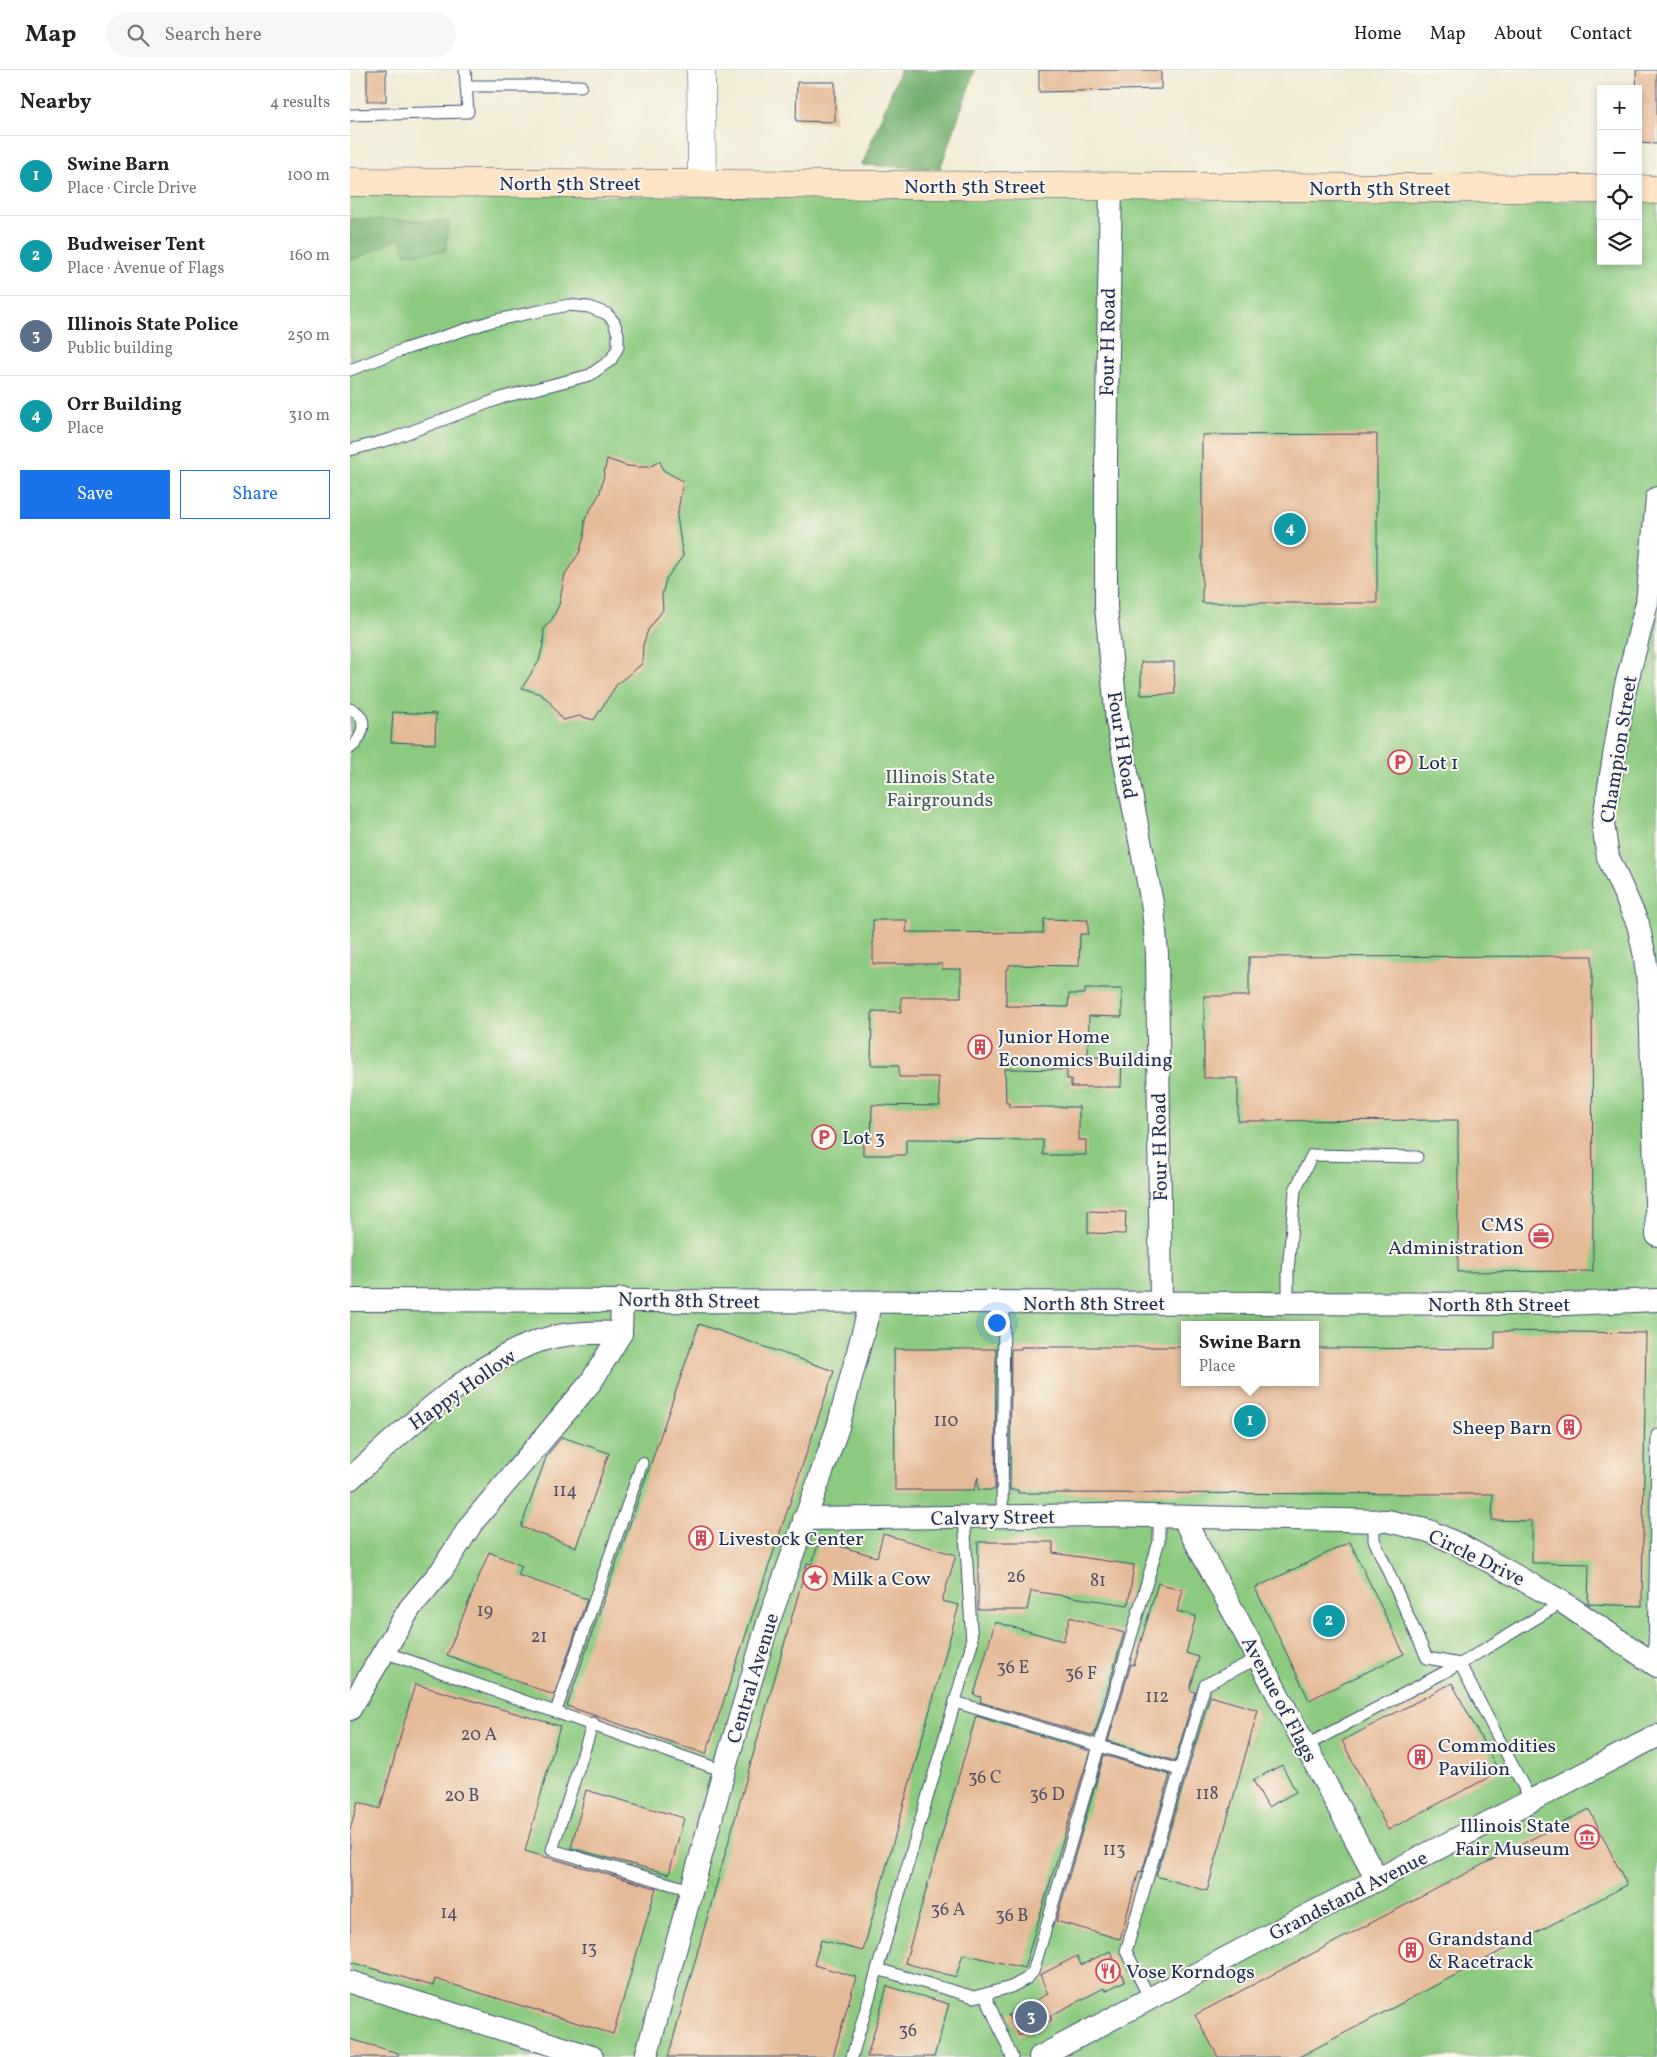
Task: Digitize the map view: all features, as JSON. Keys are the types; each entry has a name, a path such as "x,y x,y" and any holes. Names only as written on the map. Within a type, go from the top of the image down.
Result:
{"main road":[{"name":"North 5th Street","path":"350,182 1597,189"},
{"path":"1642,189 1657,190"}],"street":[{"path":"701,70 702,183"},
{"name":"Four H Road","path":"1111,186 1106,460 1106,607 1117,721 1153,908 1157,945 1161,1303"},
{"name":"Champion Street","path":"1657,498 1647,603 1625,689 1603,824 1608,857 1638,924 1645,957 1650,1001 1657,1235"},
{"path":"350,1709 410,1608 442,1570 472,1523 591,1382 621,1333 622,1299"},
{"name":"North 8th Street","path":"350,1300 622,1299 871,1302 1567,1304 1657,1300"},
{"name":"Central Avenue","path":"646,2057 724,1771 768,1623 838,1427 871,1302"},
{"name":"Happy Hollow","path":"350,1479 448,1394 505,1354 543,1339 593,1332 621,1333"},
{"name":"Calvary Street","path":"804,1519 1104,1516 1183,1518"},
{"name":"Circle Drive","path":"1183,1518 1388,1521 1429,1531 1462,1546 1563,1602 1655,1665"},
{"name":"Avenue of Flags","path":"1183,1518 1377,1879"},
{"name":"Grandstand Avenue","path":"1040,2057 1377,1879 1657,1736"},
{"path":"350,1982 592,2057"}],"lane":[{"path":"350,115 468,112 465,70"},
{"path":"466,86 581,86"},
{"path":"350,370 405,349 492,321 568,305 589,307 606,314 614,322 618,334 618,347 611,360 590,375 504,397 391,439 350,450"},
{"path":"350,709 356,711 362,717 363,728 359,739 350,748"},
{"path":"1288,1303 1288,1271 1295,1190 1312,1155 1417,1157"},
{"path":"1002,1517 1004,1302"},
{"path":"1655,1665 1657,1435"},
{"path":"556,1711 642,1464"},
{"path":"877,1970 974,1997 985,1995 1026,1979 1032,1972 1159,1541 1159,1517"},
{"path":"852,2057 972,1643 964,1518"},
{"path":"1374,1521 1374,1540 1427,1658 1460,1664"},
{"path":"1305,1746 1460,1664 1563,1602"},
{"path":"384,1652 593,1723 724,1771"},
{"path":"1150,1998 1126,1951 1204,1685 1258,1658"},
{"path":"1460,1664 1531,1800"},
{"path":"955,1702 1179,1770"},
{"path":"593,1723 552,1850 691,1890"},
{"path":"985,1995 1012,2057"}],"green space":[{"path":"900,70 975,70 940,169 862,165"},
{"name":"Illinois State Fairgrounds","path":"350,194 1597,202 1597,265 1642,265 1642,202 1657,203 1657,2057 350,2057"},
{"path":"350,219 450,221 445,251 405,254 400,238 350,261"}],"building":[{"path":"367,70 386,70 386,101 367,101"},
{"path":"1039,70 1161,70 1161,89 1039,92"},
{"path":"1636,70 1657,70 1657,144 1642,143 1642,85 1636,85"},
{"path":"797,82 835,82 835,122 796,121"},
{"path":"1377,434 1377,603 1202,603 1202,435"},
{"path":"607,459 627,466 638,467 649,467 660,461 663,470 683,481 677,517 683,556 666,579 662,595 663,610 648,630 643,645 642,664 617,684 594,720 579,716 563,720 548,700 540,694 522,688 539,661 543,645 544,628 552,619 559,605 565,574 579,553 584,537 585,519 600,493"},
{"path":"1141,662 1174,662 1175,694 1141,695"},
{"path":"393,712 436,714 435,744 391,742"},
{"name":"Junior Home Economics Building","path":"1044,919 1088,920 1088,934 1080,934 1079,966 1009,965 1009,969 1006,969 1006,1006 1068,1007 1069,994 1085,994 1085,989 1122,989 1122,1017 1089,1016 1088,1057 1122,1058 1121,1087 1071,1087 1071,1079 1067,1079 1067,1070 1005,1069 1006,1103 1009,1103 1009,1107 1079,1107 1079,1140 1086,1140 1086,1155 1043,1155 1043,1140 906,1139 906,1155 863,1155 863,1139 871,1139 872,1105 940,1106 938,1077 899,1077 899,1065 871,1065 872,1011 901,1012 901,997 961,997 961,969 942,969 942,964 873,964 873,920 907,920 906,932 1043,933"},
{"path":"1592,956 1593,1271 1458,1272 1458,1120 1238,1121 1238,1078 1204,1078 1204,996 1249,996 1249,957"},
{"path":"1088,1211 1126,1212 1125,1234 1088,1233"},
{"name":"Livestock Center","path":"699,1324 834,1371 706,1754 567,1706"},
{"path":"1495,1331 1646,1333 1642,1606 1588,1604 1589,1564 1532,1563 1532,1521 1492,1520 1493,1494 1018,1493 1018,1490 1010,1490 1011,1349 1021,1349 1021,1347 1181,1347 1181,1386 1319,1386 1319,1348 1495,1349"},
{"path":"894,1349 996,1349 995,1490 978,1490 978,1477 974,1490 895,1490"},
{"path":"562,1437 609,1453 576,1547 521,1527 547,1455"},
{"path":"883,1534 956,1555 942,1601 959,1605 863,1951 821,1940 814,1965 856,1977 833,2057 668,2057 807,1563 812,1564 819,1540 877,1557"},
{"path":"978,1542 1053,1542 1053,1553 1134,1565 1128,1605 1031,1591 1027,1610 978,1610"},
{"path":"1350,1542 1404,1654 1309,1700 1255,1588"},
{"path":"489,1552 522,1566 518,1575 587,1599 554,1695 447,1655"},
{"path":"1158,1583 1183,1590 1177,1611 1196,1616 1186,1653 1199,1657 1190,1690 1195,1692 1175,1761 1108,1741 1131,1664 1134,1665"},
{"path":"1070,1617 1124,1633 1094,1736 980,1702 981,1697 974,1695 995,1622 1063,1641"},
{"name":"Commodities Pavilion","path":"1452,1683 1499,1772 1388,1830 1342,1741"},
{"path":"415,1684 560,1726 525,1851 656,1888 613,2034 435,1979 433,1986 350,1962 350,1830 358,1802 380,1809"},
{"path":"1210,1696 1258,1710 1207,1891 1156,1876"},
{"path":"976,1716 1090,1751 1024,1968 963,1954 956,1977 905,1963"},
{"path":"1104,1755 1170,1775 1142,1872 1139,1871 1120,1939 1056,1921"},
{"path":"1282,1765 1296,1792 1268,1807 1253,1780"},
{"path":"586,1790 684,1818 669,1874 571,1848"},
{"name":"Grandstand & Racetrack","path":"1589,1809 1627,1885 1299,2057 1218,2057 1195,2015"},
{"path":"1110,1951 1125,1981 1105,1991 1104,1988 1050,2016 1052,2020 1019,2036 1008,2015 1048,1994 1040,1975 1077,1956 1081,1965"},
{"path":"887,1986 949,2004 934,2057 867,2057"},
{"path":"350,2039 398,2053 398,2057 350,2057"}],"place":[{"name":"Orr Building","path":"1290,529"},
{"name":"Lot 1","path":"1400,762"},
{"name":"Junior Home Economics Building","path":"980,1047"},
{"name":"Lot 3","path":"824,1137"},
{"name":"CMS Administration","path":"1541,1236"},
{"name":"Swine Barn","path":"1250,1421"},
{"name":"Sheep Barn","path":"1569,1427"},
{"name":"Livestock Center","path":"701,1538"},
{"name":"Milk a Cow","path":"815,1578"},
{"name":"Budweiser Tent","path":"1329,1621"},
{"name":"Commodities Pavilion","path":"1420,1757"},
{"name":"Illinois State Fair Museum","path":"1587,1837"},
{"name":"Grandstand & Racetrack","path":"1411,1950"},
{"name":"Vose Korndogs","path":"1108,1971"},
{"name":"Illinois State Police","path":"1031,2017"}]}
